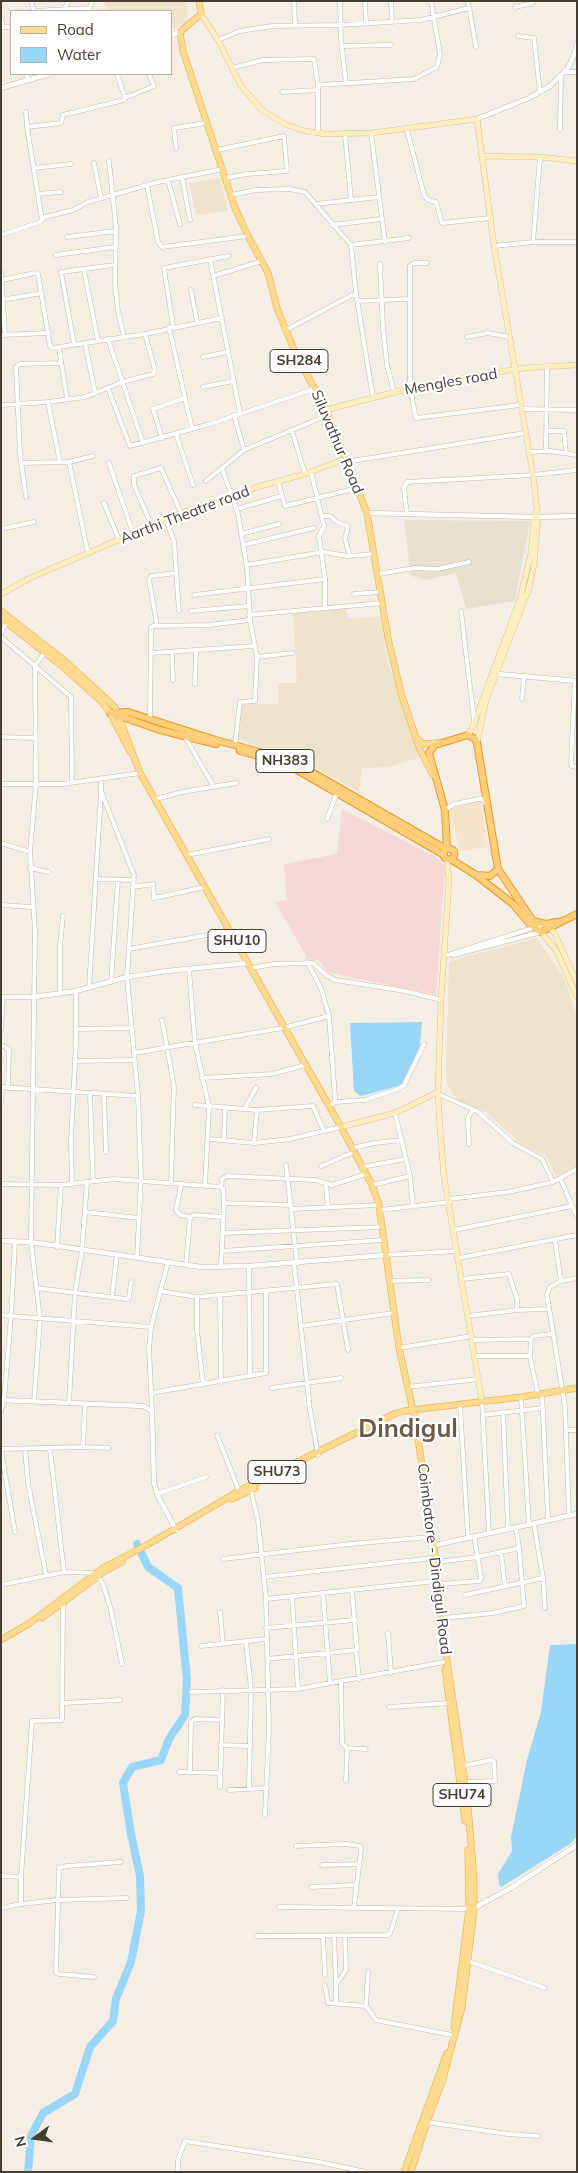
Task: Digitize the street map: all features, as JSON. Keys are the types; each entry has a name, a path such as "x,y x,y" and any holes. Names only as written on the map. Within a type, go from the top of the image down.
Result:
{"highway":[{"name":"NH383","path":"119,715 128,712 274,756 301,767 431,841 448,854"},
{"name":"NH383","path":"110,713 286,764 448,854"},
{"path":"548,926 533,921 498,869 475,739 468,735 431,748 429,753 445,810 448,854 513,904 538,930 562,921 577,914"},
{"path":"431,841 440,841 446,834"},
{"path":"473,874 490,876 498,869"}],"main road":[{"path":"199,1 200,14 218,40 241,86 263,111 276,120 292,127 305,132 318,133 371,133 407,130 477,119 494,246 533,475 537,510 534,565 498,674 486,700 477,743"},
{"path":"180,32 200,14"},
{"name":"Siluvathur Road","path":"180,32 183,52 231,195 248,236 271,279 277,308 286,330 327,412 367,513 382,603 401,693 420,750 435,778"},
{"path":"483,156 577,161"},
{"name":"Mengles road","path":"327,412 410,388 515,370 577,365"},
{"name":"Aarthi Theatre road","path":"1,594 12,586 181,513 233,498 257,487 345,461"},
{"name":"SHU10","path":"1,612 93,686 119,715 140,773 231,931 283,1028 341,1126 372,1185 379,1208 391,1281 399,1348 412,1411"},
{"path":"468,735 516,617"},
{"name":"SHU10","path":"4,620 47,650 91,691 110,713 124,744 133,756"},
{"path":"414,733 423,744 441,743"},
{"path":"448,854 450,880 441,1000 438,1093 444,1177 482,1402"},
{"path":"548,926 577,983"},
{"path":"538,930 556,950 577,997"},
{"path":"341,1126 396,1113 438,1093"},
{"name":"SHU73","path":"12,1637 97,1575 239,1491 317,1453 412,1411 521,1398 577,1388"},
{"name":"Coimbatore - Dindigul Road","path":"412,1411 430,1537 433,1545"},
{"name":"Coimbatore - Dindigul Road","path":"404,2172 439,2078 452,2035 458,2006 471,1908 468,1849 444,1662 435,1560 415,1419 412,1411"},
{"name":"SHU73","path":"176,1529 317,1453"},
{"name":"SHU73","path":"1,1642 12,1637 63,1603 97,1575"},
{"name":"Coimbatore - Dindigul Road","path":"411,2172 443,2079 462,2007 468,1961 474,1876 463,1766 437,1583"}],"street":[{"path":"65,9 68,1"},
{"path":"50,10 89,10 92,1"},
{"path":"294,1 295,25"},
{"path":"365,1 366,23"},
{"path":"391,1 392,22"},
{"path":"282,92 346,83 414,79 437,67 440,54 431,1"},
{"path":"468,1 476,48"},
{"path":"515,7 534,3 533,1"},
{"path":"340,2 341,46 346,83"},
{"path":"218,40 240,31 272,26 340,25 421,20 469,8"},
{"path":"1,19 3,27 10,28"},
{"path":"172,35 180,32"},
{"path":"518,36 534,38 540,92"},
{"path":"477,119 540,92 561,77 575,54 577,44"},
{"path":"341,46 391,45"},
{"path":"232,68 263,60 314,59 318,87 318,133"},
{"path":"564,72 577,72"},
{"path":"27,75 28,80"},
{"path":"1,88 45,75"},
{"path":"117,75 124,98"},
{"path":"27,128 61,123 63,122 63,115 122,101 124,98 154,86 149,75"},
{"path":"560,129 561,77"},
{"path":"26,112 42,220"},
{"path":"176,148 174,128 208,123"},
{"path":"216,150 284,136 292,127"},
{"path":"407,130 424,195 428,200 436,202 442,223 491,218"},
{"path":"371,133 385,242"},
{"path":"345,134 351,200"},
{"path":"226,178 286,171 284,136"},
{"path":"533,242 540,158"},
{"path":"109,162 114,195 116,231 114,265 118,311 124,337"},
{"path":"94,163 101,198"},
{"path":"34,168 72,164"},
{"path":"1,236 40,222 44,217 73,210 101,198 147,185 222,169"},
{"path":"182,177 190,220"},
{"path":"168,180 180,224"},
{"path":"147,185 158,242 162,247 248,236"},
{"path":"231,195 256,190 300,190 305,192 351,245 357,301 373,398"},
{"path":"38,194 61,192"},
{"path":"316,204 379,197"},
{"path":"332,225 381,219"},
{"path":"67,237 116,231"},
{"path":"351,245 409,238"},
{"path":"494,246 533,242 577,242"},
{"path":"56,254 115,247"},
{"path":"192,429 171,327 164,268 229,256"},
{"path":"210,259 240,413"},
{"path":"213,276 262,261"},
{"path":"427,263 410,264 410,388 415,416 418,419 520,407 577,410"},
{"path":"380,264 381,300 387,364 394,392"},
{"path":"74,344 61,272 114,265"},
{"path":"84,270 98,341"},
{"path":"1,273 3,334 48,333"},
{"path":"2,280 38,274 50,346 59,348 74,344 145,334 171,327 222,318"},
{"path":"191,290 197,322"},
{"path":"3,300 42,293"},
{"path":"286,330 356,293"},
{"path":"357,301 410,298"},
{"path":"1,405 18,405 67,399 94,393 122,382 155,373 145,334"},
{"path":"466,336 488,334 510,338"},
{"path":"108,339 143,443"},
{"path":"85,343 94,393"},
{"path":"59,348 67,399"},
{"path":"203,357 228,352"},
{"path":"26,497 21,463 17,364 60,363"},
{"path":"546,451 547,366"},
{"path":"203,387 233,381"},
{"path":"108,388 129,444 143,443 176,434 314,389"},
{"path":"162,438 153,409 185,398"},
{"path":"48,402 60,462"},
{"path":"206,481 244,450 292,431 327,412"},
{"path":"234,416 244,450"},
{"path":"292,431 305,474"},
{"path":"547,431 564,432 566,452"},
{"path":"345,461 525,433"},
{"path":"176,434 193,485"},
{"path":"528,452 566,452 572,456 577,455"},
{"path":"21,463 69,462 94,456"},
{"path":"69,462 88,552"},
{"path":"109,463 133,533"},
{"path":"152,526 134,485 134,476 161,468 181,513"},
{"path":"222,468 233,498 241,534 249,588 249,618 257,658 255,701 240,702 235,745"},
{"path":"407,514 404,488 407,482 533,475 577,470"},
{"path":"311,472 324,526 319,536 323,552 325,608"},
{"path":"278,482 285,506 357,488"},
{"path":"236,509 281,496"},
{"path":"104,503 119,540"},
{"path":"367,513 536,517 577,516"},
{"path":"322,516 330,516 336,522 348,526 345,539 350,556"},
{"path":"166,520 174,541 179,611"},
{"path":"1,529 34,522"},
{"path":"241,534 279,524"},
{"path":"243,546 314,528"},
{"path":"246,565 323,552 350,556 374,554"},
{"path":"377,574 415,568 437,569 469,562"},
{"path":"156,625 148,579 151,576 177,573"},
{"path":"194,595 325,578"},
{"path":"354,594 380,592"},
{"path":"150,719 151,627 156,625 158,627 210,625 325,608 382,603"},
{"path":"191,611 249,606"},
{"path":"461,611 474,723"},
{"path":"1,633 4,620"},
{"path":"1,637 72,697 72,783"},
{"path":"151,653 254,646"},
{"path":"34,1401 40,1319 31,1242 35,931 30,852 36,784 35,666 47,650"},
{"path":"195,684 196,651"},
{"path":"172,652 173,680"},
{"path":"257,658 292,653"},
{"path":"498,674 576,681 571,763 572,766 577,767"},
{"path":"522,699 524,676"},
{"path":"184,736 214,787"},
{"path":"1,737 36,738"},
{"path":"1,784 72,783 140,773"},
{"path":"89,988 102,791 100,778"},
{"path":"156,799 182,792 236,783"},
{"path":"102,791 133,869 134,880 128,977 138,1096 141,1180 137,1257"},
{"path":"327,818 337,792"},
{"path":"445,810 454,804 483,799 491,829"},
{"path":"187,855 269,839"},
{"path":"1,843 30,852"},
{"path":"30,868 48,872"},
{"path":"96,878 134,880"},
{"path":"111,982 118,880"},
{"path":"133,886 153,884 154,898 206,887"},
{"path":"1,906 32,907"},
{"path":"60,993 60,946 63,916"},
{"path":"445,956 455,955 538,930"},
{"path":"129,950 231,931"},
{"path":"306,962 321,988 329,1016 335,1102"},
{"path":"1,1030 2,997 34,997 76,991 128,977 189,969 306,962 314,963 326,975 335,980 441,1000"},
{"path":"189,969 195,1043 209,1107 209,1139 205,1186"},
{"path":"72,1184 71,1141 76,991"},
{"path":"134,1053 283,1028 329,1016"},
{"path":"162,1020 174,1086 171,1183"},
{"path":"76,1029 132,1028"},
{"path":"1,1044 8,1049 8,1088"},
{"path":"329,1106 335,1102 365,1100 398,1089 404,1085 424,1044"},
{"path":"75,1061 135,1060"},
{"path":"202,1078 272,1074 305,1065"},
{"path":"1,1102 2,1087 138,1096"},
{"path":"245,1108 256,1088"},
{"path":"438,1093 473,1109 513,1143 542,1160 553,1182"},
{"path":"90,1094 93,1181"},
{"path":"104,1094 106,1152"},
{"path":"196,1105 257,1110 313,1106 324,1131"},
{"path":"224,1140 225,1107"},
{"path":"469,1144 468,1118 473,1109"},
{"path":"254,1143 257,1110"},
{"path":"396,1113 410,1176 413,1207"},
{"path":"209,1139 254,1143 290,1139 341,1126"},
{"path":"321,1166 353,1150 375,1143 402,1140"},
{"path":"362,1166 406,1159"},
{"path":"286,1165 307,1383 317,1453"},
{"path":"224,1203 328,1208 413,1207 508,1192 553,1182 577,1169"},
{"path":"221,1266 224,1203 221,1187 224,1177 315,1180 326,1185 332,1185 366,1174"},
{"path":"372,1185 410,1176"},
{"path":"560,1178 577,1217"},
{"path":"1,1184 61,1185 93,1181 141,1180 221,1187"},
{"path":"69,1403 74,1293 82,1250 87,1182"},
{"path":"181,1184 176,1210 180,1215 190,1217 223,1216"},
{"path":"57,1246 61,1185"},
{"path":"326,1185 328,1208"},
{"path":"454,1230 572,1206"},
{"path":"85,1212 139,1218"},
{"path":"186,1265 190,1217"},
{"path":"222,1233 382,1227"},
{"path":"458,1258 577,1236"},
{"path":"222,1251 384,1240"},
{"path":"1,1241 31,1242 186,1265 221,1266 296,1263 456,1251"},
{"path":"555,1241 560,1281"},
{"path":"1,1411 11,1316 15,1242"},
{"path":"112,1296 118,1254"},
{"path":"168,1262 151,1327 149,1348 153,1464 157,1494 176,1529"},
{"path":"249,1266 250,1376"},
{"path":"462,1279 509,1274 517,1299 517,1310"},
{"path":"569,1515 566,1430 562,1390 547,1295 550,1287 560,1281 577,1278"},
{"path":"391,1281 429,1280"},
{"path":"36,1288 126,1299 129,1298 131,1282"},
{"path":"160,1291 197,1297 337,1284 348,1350"},
{"path":"151,1393 264,1374 266,1370 266,1291"},
{"path":"220,1295 221,1382"},
{"path":"197,1297 197,1330 202,1385"},
{"path":"468,1316 517,1310 549,1309"},
{"path":"301,1326 394,1313"},
{"path":"1,1315 151,1327"},
{"path":"399,1348 472,1338 531,1338 552,1334"},
{"path":"531,1338 530,1356 543,1408 548,1520"},
{"path":"475,1356 530,1356"},
{"path":"272,1388 341,1378"},
{"path":"407,1387 479,1379"},
{"path":"521,1398 529,1525"},
{"path":"3,1400 143,1406 152,1411"},
{"path":"482,1402 489,1533"},
{"path":"83,1447 85,1404"},
{"path":"460,1405 468,1537"},
{"path":"483,1415 543,1408"},
{"path":"503,1412 508,1529"},
{"path":"566,1430 577,1430"},
{"path":"217,1435 239,1491"},
{"path":"15,1532 1,1450 109,1448"},
{"path":"25,1449 28,1483 46,1575"},
{"path":"50,1449 64,1572"},
{"path":"157,1494 206,1477"},
{"path":"251,1490 258,1521 266,1600 270,1729 266,1815"},
{"path":"433,1545 577,1514"},
{"path":"534,1524 543,1578 545,1608"},
{"path":"443,1618 493,1613 524,1606 516,1528"},
{"path":"266,1600 352,1590 480,1580 481,1576 474,1536"},
{"path":"224,1560 430,1537"},
{"path":"264,1576 478,1557 519,1548"},
{"path":"501,1552 505,1586"},
{"path":"1,1585 64,1572 97,1575 103,1584 111,1610 122,1664"},
{"path":"466,1595 543,1578"},
{"path":"352,1590 359,1678"},
{"path":"323,1594 330,1683"},
{"path":"292,1597 298,1689"},
{"path":"21,1904 21,1877 32,1723 36,1719 62,1720 64,1703 63,1603"},
{"path":"220,1612 223,1643"},
{"path":"266,1628 355,1620"},
{"path":"388,1633 391,1673"},
{"path":"201,1646 266,1639"},
{"path":"246,1642 251,1689 249,1788"},
{"path":"267,1658 356,1650"},
{"path":"191,1692 268,1688 298,1689 444,1662"},
{"path":"341,1682 342,1744 346,1748 346,1782"},
{"path":"220,1787 222,1690"},
{"path":"64,1703 120,1700"},
{"path":"389,1707 450,1703"},
{"path":"190,1772 191,1722 195,1719 220,1720"},
{"path":"220,1746 251,1746"},
{"path":"346,1748 366,1749"},
{"path":"463,1766 491,1760 494,1762 495,1781 465,1782"},
{"path":"179,1772 220,1773"},
{"path":"229,1790 267,1788"},
{"path":"296,1846 357,1845 361,1848 354,1907"},
{"path":"279,1907 314,1909 354,1907 398,1909 471,1908 511,1888 577,1845"},
{"path":"94,1977 59,1974 56,1972 60,1867 121,1862"},
{"path":"322,1865 359,1864"},
{"path":"1,1876 21,1877"},
{"path":"310,1887 356,1885"},
{"path":"1,1908 58,1900 127,1898"},
{"path":"257,1936 345,1937 389,1934 398,1909"},
{"path":"322,1936 324,1975"},
{"path":"334,1936 336,2003"},
{"path":"336,1985 346,1970 345,1937"},
{"path":"468,1961 545,1988"},
{"path":"368,1972 366,2006 376,2020 452,2035"},
{"path":"325,1985 328,2004 366,2006"},
{"path":"427,2122 508,2134 538,2136"},
{"path":"178,2172 178,2160 185,2141 319,2162 366,2172"}],"shaded area":[{"path":"104,1 186,1 188,24 172,29 172,10 106,10"},
{"path":"220,178 228,211 196,215 189,183"},
{"path":"404,520 530,521 515,601 466,609 456,573 428,580 411,576"},
{"path":"346,609 348,619 380,616 388,664 419,758 389,767 362,768 359,792 311,765 238,739 241,704 278,704 278,683 297,683 293,613"},
{"path":"478,801 481,802 487,847 460,851 450,811 453,808"},
{"path":"342,809 434,856 445,867 436,995 327,972 320,961 308,959 275,902 287,900 284,864 337,854"},
{"path":"537,938 562,975 569,990 577,1018 577,1166 556,1176 545,1154 536,1152 518,1141 486,1112 460,1101 452,1093 447,1083 449,963"}],"water":[{"path":"422,1022 420,1046 402,1085 361,1096 354,1091 350,1023"},
{"path":"577,1644 577,1836 570,1844 501,1887 498,1874 512,1851 511,1837 527,1760 541,1712 550,1645"}],"waterway":[{"path":"28,2172 31,2136 43,2113 75,2094 90,2047 113,2021 116,1999 131,1962 141,1911 140,1876 123,1783 132,1767 161,1760 169,1739 185,1715 187,1680 178,1588 148,1567 137,1544"}],"district":[{"name":"Dindigul","path":"408,1429"}]}
